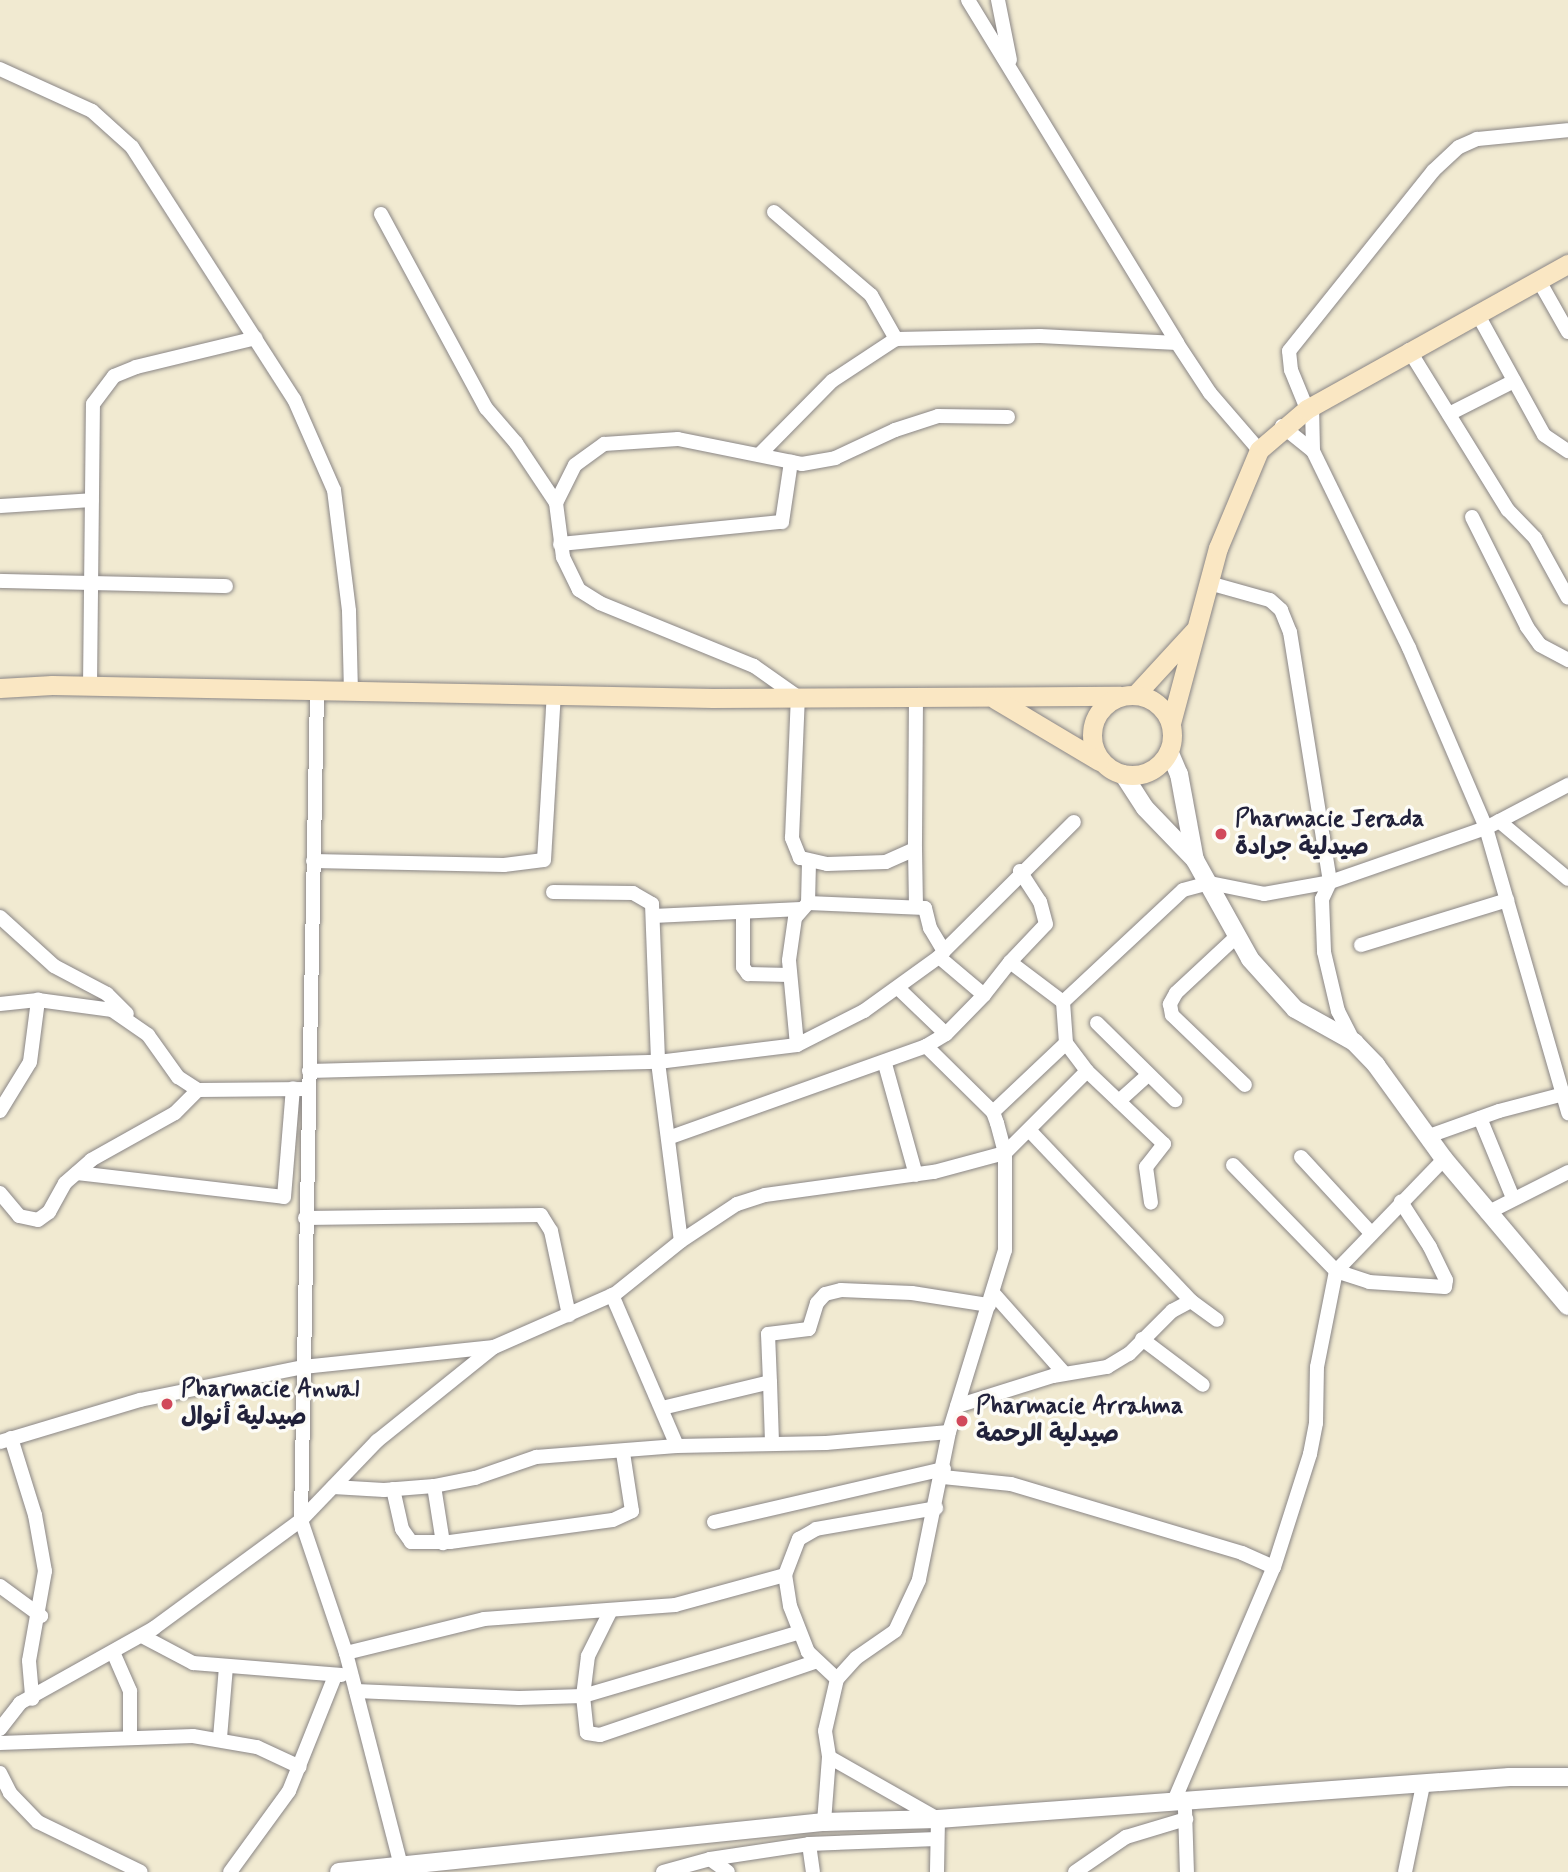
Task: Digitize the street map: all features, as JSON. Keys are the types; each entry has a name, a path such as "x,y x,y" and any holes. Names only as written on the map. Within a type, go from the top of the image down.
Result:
{"main road":[{"path":"995,698 1123,774 1150,771 1169,751 1171,723 1209,583 1233,503 1259,450 1282,426 1309,407 1568,264"},
{"path":"1105,765 1092,744 1094,720 1100,709 1128,695 1197,628"},
{"path":"0,688 90,686 317,692 916,698 1128,695 1158,704 1171,723"}],"street":[{"path":"968,0 1013,70 1177,344 1210,393 1259,450"},
{"path":"998,0 1013,70"},
{"path":"0,69 92,111 132,147 294,399 334,490 349,611 351,691"},
{"path":"1568,130 1477,139 1459,147 1433,171 1289,351 1291,370 1309,407 1313,451 1493,825 1507,900 1568,1113"},
{"path":"775,212 871,295 896,339"},
{"path":"382,214 486,408 516,443 555,503 566,570 579,590 600,603 754,666 798,697 792,838 795,852 809,862 886,862 915,849"},
{"path":"1538,279 1568,332"},
{"path":"1477,313 1544,435 1553,445 1568,452"},
{"path":"760,454 823,388 896,339 1040,335 1177,344"},
{"path":"90,686 91,413 99,394 114,376 174,356 256,338"},
{"path":"1409,350 1508,510 1535,538 1568,598"},
{"path":"1449,414 1514,381"},
{"path":"555,503 575,465 604,444 678,439 791,462 835,458 895,430 938,416 1008,417"},
{"path":"1282,426 1313,451"},
{"path":"560,544 782,522 791,462"},
{"path":"0,506 92,500"},
{"path":"1472,517 1527,627 1540,645 1568,660"},
{"path":"0,581 226,586"},
{"path":"1209,583 1256,594 1281,610 1290,632 1330,882 1322,899 1324,952 1338,1012 1354,1042 1396,1089 1444,1159 1568,1306"},
{"path":"77,1173 284,1196 300,1088 309,1070 317,692"},
{"path":"313,861 504,865 544,860 554,694"},
{"path":"916,698 916,905"},
{"path":"1169,751 1179,774 1195,860"},
{"path":"1123,774 1145,808 1195,860 1210,883 1236,937 1295,1009 1354,1042"},
{"path":"1063,1002 1175,896 1210,883 1265,894 1330,882 1493,825 1568,785"},
{"path":"309,1070 658,1062 797,1045 899,989 941,954 1020,871 1074,822"},
{"path":"1493,825 1568,879"},
{"path":"797,1045 789,975 796,918 805,906 809,862"},
{"path":"668,1138 885,1064 946,1034 984,995 1046,923 1040,902 1020,871"},
{"path":"553,892 632,893 652,904 658,1062 681,1241"},
{"path":"1361,945 1507,900"},
{"path":"653,916 743,915 805,906 916,905 925,908 929,928 941,954 984,995"},
{"path":"743,915 743,967 748,974 789,975"},
{"path":"0,917 43,958 107,994 162,1049 178,1077 198,1090 300,1088"},
{"path":"1236,937 1176,993 1170,1004 1172,1015 1245,1085"},
{"path":"1010,962 1063,1002 1066,1043 1087,1071 1164,1144 1146,1167 1151,1203"},
{"path":"899,989 946,1034"},
{"path":"0,1004 38,1000 90,1004 132,1020"},
{"path":"0,1111 30,1062 38,1000"},
{"path":"1097,1023 1175,1100"},
{"path":"993,1112 1066,1043"},
{"path":"824,1822 829,1758 825,1731 837,1679 904,1618 919,1580 944,1473 949,1432 1005,1250 1005,1153 993,1112 926,1046"},
{"path":"885,1064 916,1175"},
{"path":"0,1729 20,1703 32,1699 142,1636 301,1520 377,1441 494,1347 612,1295 681,1241 737,1204 765,1195 916,1175 1005,1153 1087,1071"},
{"path":"1119,1101 1148,1075"},
{"path":"300,1088 305,1218 301,1520 346,1653 401,1866"},
{"path":"0,1193 19,1216 38,1220 77,1173 176,1113 198,1090"},
{"path":"1429,1136 1564,1094"},
{"path":"1480,1118 1513,1198"},
{"path":"1029,1130 1191,1301 1217,1320"},
{"path":"1301,1157 1370,1232"},
{"path":"1187,1872 1186,1819 1180,1800 1273,1567 1310,1454 1316,1423 1317,1367 1336,1271 1370,1232 1444,1159"},
{"path":"1233,1165 1336,1271 1369,1282 1445,1287 1446,1280 1430,1247 1401,1202"},
{"path":"1487,1213 1568,1172"},
{"path":"305,1218 541,1215 551,1231 569,1315"},
{"path":"772,1443 768,1334 809,1329 817,1303 825,1294 841,1290 991,1299 1064,1373"},
{"path":"612,1295 677,1446"},
{"path":"957,1406 1064,1373 1107,1367 1129,1354 1172,1311 1191,1301"},
{"path":"1142,1339 1203,1385"},
{"path":"32,1699 29,1661 41,1616 44,1559 6,1440 140,1400 303,1367 494,1347"},
{"path":"662,1408 770,1382"},
{"path":"333,1487 393,1489 434,1486 475,1478 536,1457 623,1453 677,1446 825,1443 949,1432"},
{"path":"393,1489 406,1538 443,1543 626,1517 633,1504 623,1453"},
{"path":"714,1522 944,1473 1011,1484 1242,1553 1273,1567"},
{"path":"434,1486 443,1543"},
{"path":"837,1679 815,1662 797,1633 785,1574 799,1539 816,1529 936,1508"},
{"path":"346,1653 484,1619 545,1612 610,1612 675,1605 785,1574"},
{"path":"0,1586 41,1616"},
{"path":"610,1612 588,1656 583,1696 585,1728 593,1736 815,1662"},
{"path":"356,1692 519,1698 583,1696 797,1633"},
{"path":"142,1636 193,1663 335,1676 352,1674"},
{"path":"113,1652 130,1692 130,1735"},
{"path":"220,1738 226,1667"},
{"path":"230,1872 276,1814 300,1767 335,1676"},
{"path":"0,1743 130,1735 220,1738 257,1746 300,1767"},
{"path":"829,1758 938,1819"},
{"path":"0,1773 10,1793 38,1822 141,1872"},
{"path":"339,1872 824,1822 938,1819 1180,1800 1568,1777"},
{"path":"1405,1872 1423,1786"},
{"path":"937,1872 938,1819"},
{"path":"1075,1872 1126,1837 1186,1819"},
{"path":"663,1872 710,1859 809,1844 937,1839"},
{"path":"809,1844 813,1872"},
{"path":"710,1859 728,1872"}],"place":[{"name":"Pharmacie Jerada صيدلية جرادة","path":"1221,834"},
{"name":"Pharmacie Anwal صيدلية أنوال","path":"167,1404"},
{"name":"Pharmacie Arrahma صيدلية الرحمة","path":"962,1421"}]}
